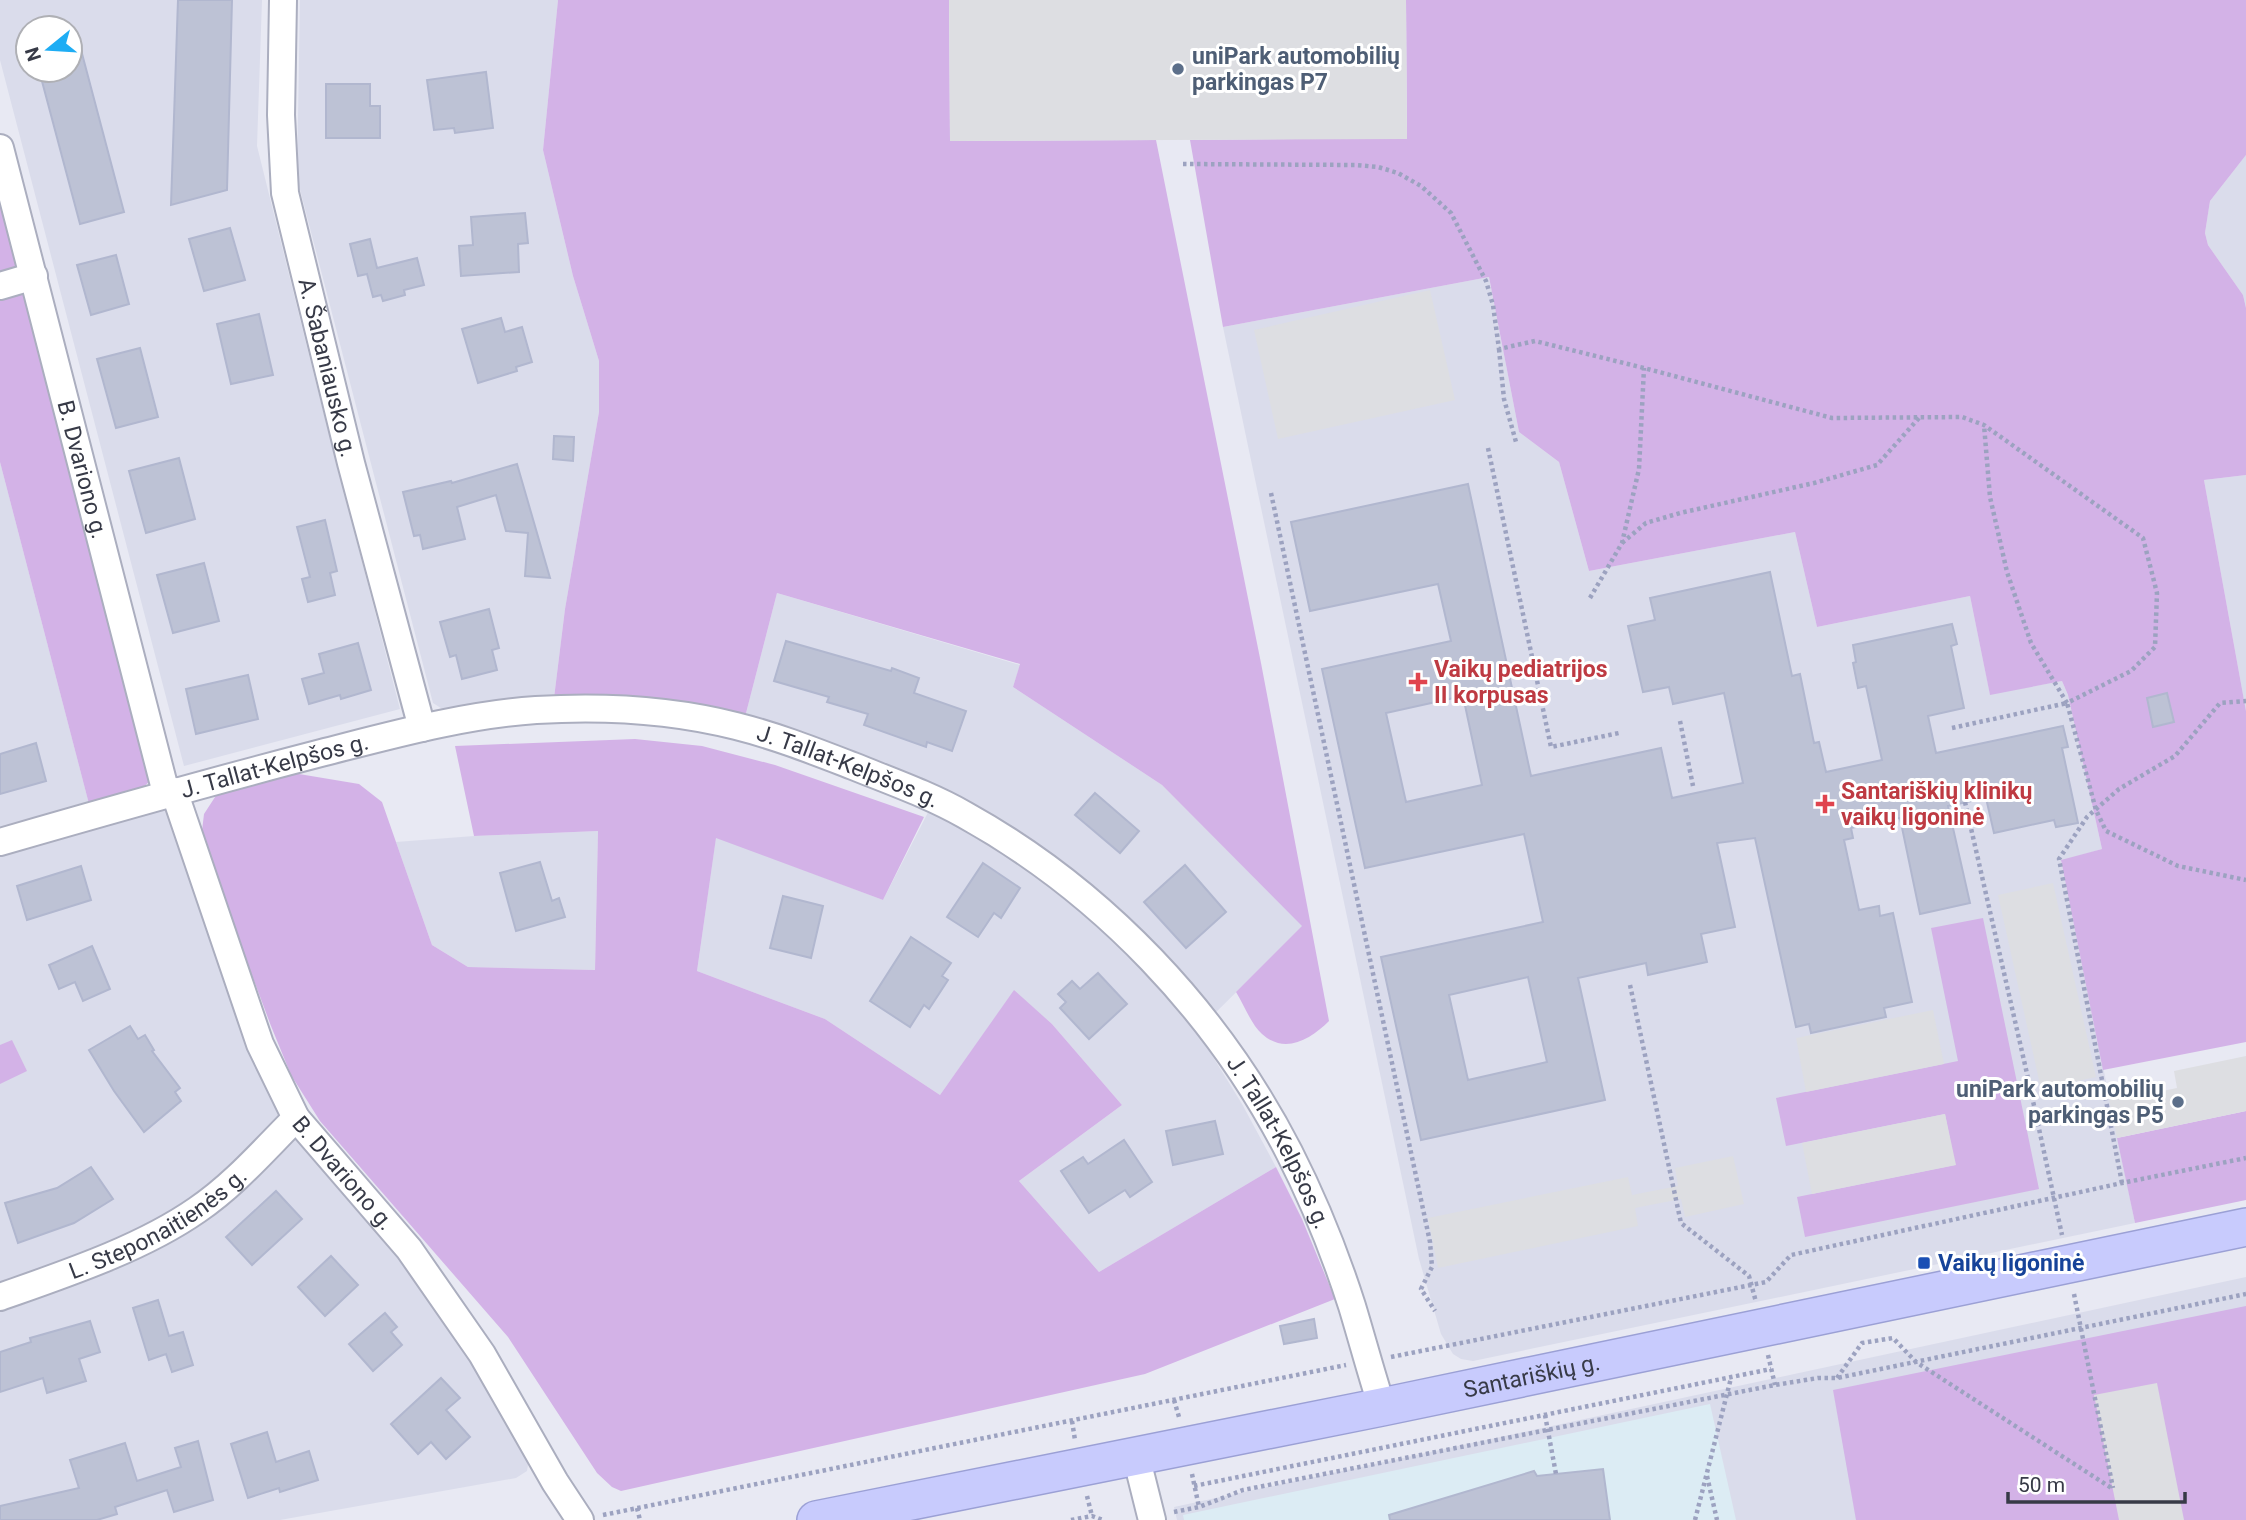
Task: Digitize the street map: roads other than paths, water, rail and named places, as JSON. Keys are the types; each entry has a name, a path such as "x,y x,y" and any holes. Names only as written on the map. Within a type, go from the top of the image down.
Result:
{"main road":[{"name":"Santariškių g.","path":"816,1520 1382,1407 2246,1227"}],"street":[{"name":"A. Šabaniausko g.","path":"283,0 281,115 285,193 351,463 422,728"},
{"name":"B. Dvariono g.","path":"0,148 170,792 260,1044 296,1118 409,1249 482,1354 555,1482 589,1518"},
{"path":"0,286 34,276"},
{"name":"J. Tallat-Kelpšos g.","path":"0,842 170,792 422,728 481,716 538,710 607,710 678,715 735,726 793,742 889,780 963,813 1033,856 1122,931 1212,1029 1252,1088 1288,1150 1319,1216 1352,1305 1382,1407"},
{"name":"L. Steponaitienės g.","path":"0,1297 67,1273 165,1231 199,1209 239,1175 296,1118"},
{"path":"1136,1456 1152,1520"}],"place":[{"name":"uniPark automobilių parkingas P7","path":"1178,69"},
{"name":"Vaikų pediatrijos II korpusas","path":"1418,682"},
{"name":"Santariškių klinikų vaikų ligoninė","path":"1825,804"},
{"name":"uniPark automobilių parkingas P5","path":"2178,1102"},
{"name":"Vaikų ligoninė","path":"1924,1263"}]}
